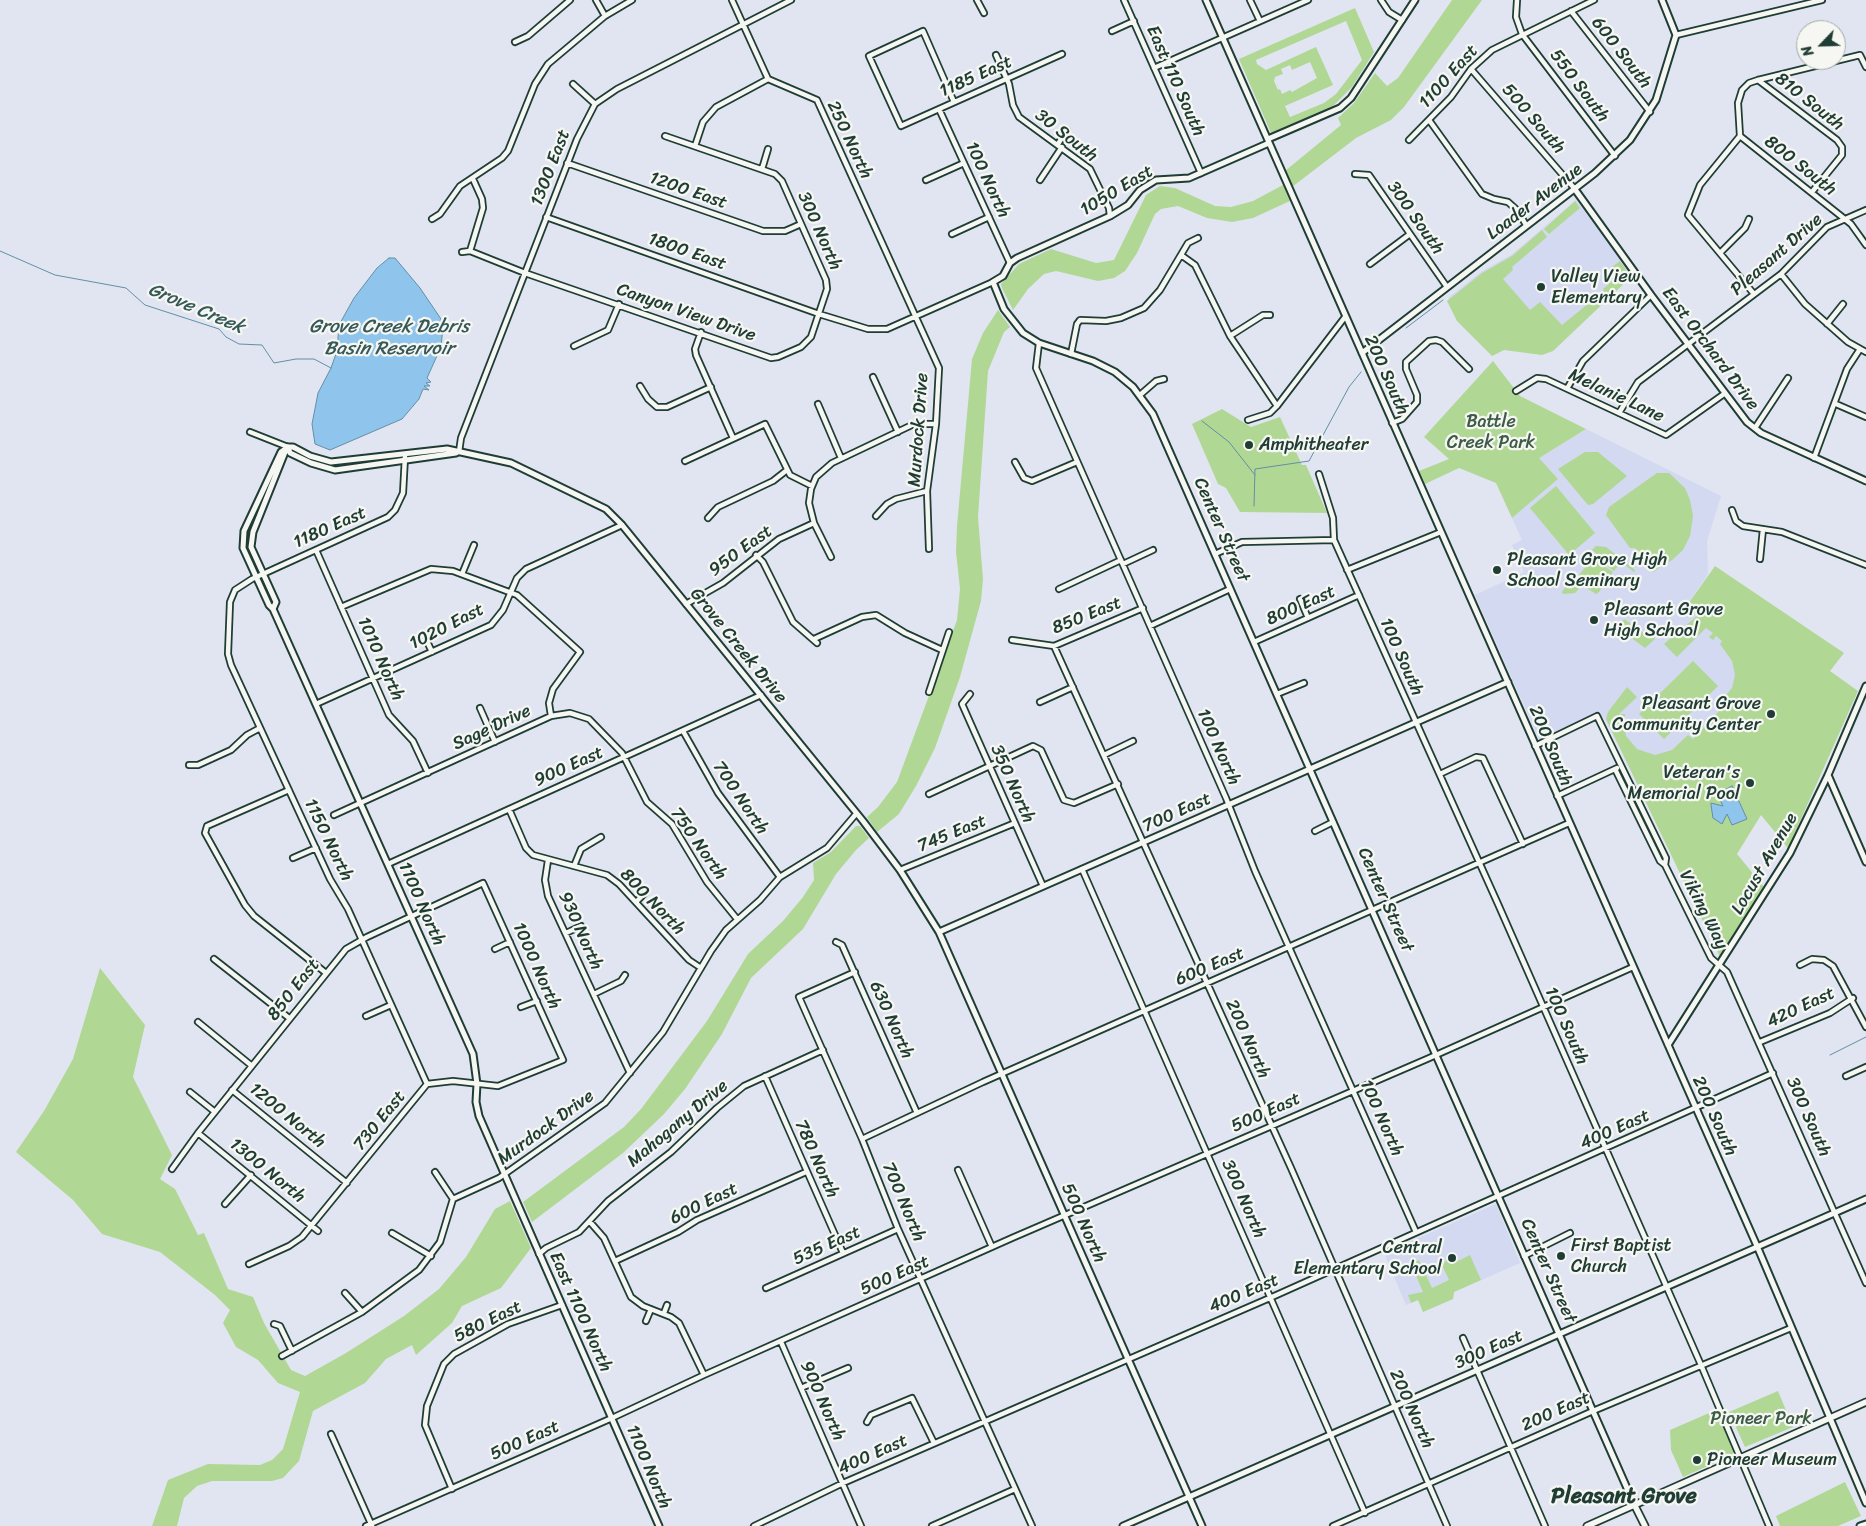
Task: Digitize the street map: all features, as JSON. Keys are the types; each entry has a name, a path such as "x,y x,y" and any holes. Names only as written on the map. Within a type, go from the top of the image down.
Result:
{"main road":[{"path":"1587,1526 1866,1402"},
{"name":"Center Street","path":"1634,1504 1645,1526"}],"street":[{"path":"515,42 528,36 570,0"},
{"path":"596,0 605,16"},
{"path":"432,219 440,214 455,190 502,158 508,151 535,84 544,69 605,16 632,0"},
{"path":"695,146 703,122 716,108 768,79 732,0"},
{"name":"1300 East","path":"459,452 461,438 546,217 584,121 595,104 617,89 791,0"},
{"path":"977,0 984,13"},
{"name":"East 110 South","path":"1124,0 1201,173"},
{"name":"200 South","path":"1206,0 1757,1246 1866,1504"},
{"path":"1250,0 1260,21"},
{"path":"1154,68 1308,0"},
{"path":"1381,0 1389,12 1402,20"},
{"path":"1269,141 1340,108 1351,98 1415,0"},
{"path":"1517,0 1516,17 1522,34"},
{"name":"1100 East","path":"1409,140 1451,97 1471,69 1492,50 1594,0"},
{"path":"1662,0 1676,35 1822,0"},
{"name":"600 South","path":"1571,11 1650,112"},
{"path":"1112,31 1134,21"},
{"name":"1185 East","path":"954,102 923,31 869,56 902,126 1062,54"},
{"name":"550 South","path":"1522,34 1615,156"},
{"name":"Loader Avenue","path":"1362,353 1615,156 1630,140 1650,112 1656,100 1676,35"},
{"name":"30 South","path":"996,55 1007,79 1013,105 1019,117 1090,168 1109,208 1110,216"},
{"path":"1754,294 1688,215 1700,185 1740,136 1738,103 1742,90 1758,80 1860,55 1866,67"},
{"name":"500 South","path":"1471,69 1574,188"},
{"name":"250 North","path":"768,79 816,100 915,317"},
{"name":"810 South","path":"1758,80 1837,140 1842,147 1842,155 1812,192"},
{"path":"573,84 595,104"},
{"name":"100 North","path":"940,109 1010,263"},
{"path":"1429,120 1482,194 1508,202 1518,211 1526,225"},
{"path":"1040,180 1067,130"},
{"name":"300 North","path":"666,136 775,174 782,181 826,280 827,289 819,314"},
{"name":"800 South","path":"1740,136 1844,218 1866,245"},
{"name":"1050 East","path":"993,282 1003,276 1010,263 1024,253 1110,216 1128,205 1140,190 1156,180 1189,178 1269,141"},
{"path":"762,169 768,149"},
{"path":"926,180 964,162"},
{"name":"1200 East","path":"568,163 764,231 785,231 801,224"},
{"name":"300 South","path":"1355,174 1369,175 1446,287"},
{"path":"462,252 470,251 483,208 482,199 473,178"},
{"name":"East Orchard Drive","path":"1574,188 1724,394 1755,428"},
{"name":"Pleasant Drive","path":"1620,413 1638,382 1781,274 1827,227 1866,210"},
{"name":"1800 East","path":"546,217 819,314"},
{"path":"952,234 989,217"},
{"path":"1720,253 1745,228 1749,219"},
{"path":"1370,264 1410,234"},
{"path":"1071,354 1077,324 1080,320 1106,321 1121,318 1144,308 1160,290 1188,243 1198,238"},
{"name":"Canyon View Drive","path":"470,251 525,273 701,332 771,358 778,358 801,347 811,337 819,314"},
{"path":"1181,255 1195,265 1230,336 1277,406"},
{"path":"1781,274 1804,304 1826,324 1866,352"},
{"path":"819,314 868,329 887,329 993,282 1004,309 1013,323 1023,333 1039,343"},
{"path":"1568,387 1583,360 1651,295"},
{"path":"574,346 608,330 618,304"},
{"path":"1826,324 1843,304"},
{"path":"1230,336 1262,315 1270,315"},
{"name":"Murdock Drive","path":"915,317 939,368 936,424 927,491 929,549"},
{"path":"1248,420 1270,412 1277,406 1345,317"},
{"path":"701,332 695,348 696,355 733,438"},
{"path":"1392,423 1402,418 1417,402 1417,395 1406,369 1406,362 1429,341 1436,340 1442,342 1469,369"},
{"name":"100 North","path":"1039,343 1036,368 1416,1232"},
{"name":"Center Street","path":"1039,343 1093,361 1115,372 1140,395 1153,414 1634,1504"},
{"path":"1814,458 1848,369 1860,349"},
{"path":"873,377 898,432"},
{"path":"1140,395 1156,381 1164,378"},
{"name":"Melanie Lane","path":"1516,391 1533,380 1541,378 1568,387 1666,435 1724,394"},
{"path":"1788,378 1755,428 1814,458 1866,481"},
{"path":"640,386 648,399 657,407 667,407 711,388"},
{"path":"818,404 841,458"},
{"path":"1836,404 1866,417"},
{"path":"685,460 765,424 790,475 812,486"},
{"path":"831,557 814,523 809,503 812,486 816,477 826,467 841,458 914,424 936,424"},
{"name":"Grove Creek Drive","path":"250,432 288,447 290,453 310,463 335,470 405,457 459,452 511,463 606,509 622,525 856,814 900,870 939,932"},
{"name":"1100 North","path":"273,609 276,602 251,547 253,532 288,447"},
{"name":"1100 North","path":"288,447 281,452 244,531 243,548 269,605 273,609 473,1054 477,1084 476,1102 479,1116 522,1216"},
{"name":"1180 East","path":"230,602 235,590 240,585 388,516 395,510 405,484 405,457"},
{"path":"1015,462 1024,478 1032,481 1078,462"},
{"path":"708,518 718,507 773,481 787,470"},
{"name":"100 South","path":"1319,474 1333,518 1334,540 1606,1149 1769,1526"},
{"path":"876,516 887,504 896,499 927,491"},
{"path":"1732,510 1736,521 1742,526 1782,532 1866,565"},
{"name":"950 East","path":"686,604 724,583 756,555 779,539 814,523"},
{"name":"1020 East","path":"316,704 491,625 503,610 516,578 526,570 622,525"},
{"path":"1760,559 1763,529"},
{"path":"1347,570 1440,532"},
{"path":"1215,554 1242,542 1334,540"},
{"path":"462,574 474,545"},
{"name":"1010 North","path":"316,550 390,715 413,741 428,773"},
{"path":"1059,589 1153,550"},
{"path":"756,555 763,562 793,622 815,641 862,616 876,615 905,633 942,650"},
{"path":"342,607 431,569 445,569 462,574 525,600 580,652 552,689 549,703 552,716"},
{"path":"1150,626 1230,589"},
{"name":"800 East","path":"1254,642 1359,595"},
{"path":"1300,600 1308,618"},
{"name":"1150 North","path":"230,602 228,654 231,665 316,848 362,939 427,1084"},
{"name":"850 East","path":"1012,640 1054,646 1143,608"},
{"path":"929,692 949,632"},
{"path":"424,635 432,652"},
{"name":"200 North","path":"1054,646 1271,1126 1447,1526"},
{"name":"700 East","path":"939,932 1508,682"},
{"path":"1277,694 1304,683"},
{"name":"Locust Avenue","path":"1668,1045 1720,966 1790,853 1828,776 1866,686"},
{"path":"1040,702 1073,687"},
{"name":"350 North","path":"970,694 962,704 1043,886"},
{"name":"900 East","path":"388,864 761,695"},
{"path":"480,708 495,742"},
{"name":"Sage Drive","path":"334,815 552,716 570,714 590,719 625,757"},
{"name":"Viking Way","path":"1535,746 1597,716 1666,858 1665,865"},
{"path":"189,765 198,765 231,750 247,735 260,728"},
{"name":"700 North","path":"683,731 718,793 780,877"},
{"path":"1104,755 1133,741"},
{"path":"928,794 1033,746 1042,750 1064,800 1074,803 1118,784"},
{"name":"750 North","path":"625,757 648,802 672,824 707,882 737,919"},
{"path":"1440,774 1478,757 1485,760 1523,844"},
{"path":"1557,796 1621,766"},
{"name":"Viking Way","path":"1615,769 1660,861 1665,865 1707,950 1720,966"},
{"path":"1828,776 1866,862"},
{"path":"289,790 207,826 205,833 254,916 326,973"},
{"path":"509,809 526,848 533,855 548,860"},
{"name":"Murdock Drive","path":"453,1199 504,1174 605,1104 663,1032 719,939 737,919 760,900 780,877 827,848 856,814"},
{"path":"1315,831 1334,822"},
{"name":"745 East","path":"900,870 1015,823"},
{"name":"600 East","path":"862,1139 1002,1074 1373,912 1569,823"},
{"path":"574,866 581,849 601,837"},
{"path":"293,858 316,848"},
{"name":"800 North","path":"548,860 607,875 619,884 689,960 701,968"},
{"name":"930 North","path":"548,860 545,880 546,889 630,1073"},
{"name":"300 North","path":"1082,869 1365,1512"},
{"name":"850 East","path":"172,1169 232,1090 346,949 362,939 483,883"},
{"name":"1000 North","path":"483,883 563,1060"},
{"path":"636,902 646,892"},
{"path":"566,933 581,926"},
{"name":"500 North","path":"939,932 1202,1526"},
{"path":"495,949 510,942"},
{"name":"630 North","path":"836,942 842,945 855,972 917,1113"},
{"path":"214,959 289,1018"},
{"path":"1800,965 1812,959 1824,960 1833,966 1853,998 1866,1026"},
{"name":"300 South","path":"1720,966 1727,972 1760,1042 1866,1283"},
{"name":"500 East","path":"369,1525 992,1247 1437,1055 1633,967"},
{"name":"700 North","path":"855,972 800,997 862,1139 898,1229 1032,1526"},
{"path":"594,994 621,981 625,975"},
{"name":"420 East","path":"1760,1042 1830,1013 1853,998"},
{"path":"521,1007 537,1000"},
{"path":"366,1016 391,1004"},
{"path":"198,1022 252,1066"},
{"name":"Mahogany Drive","path":"539,1254 546,1248 579,1232 608,1201 671,1152 717,1108 744,1086 823,1050"},
{"name":"730 East","path":"249,1264 289,1246 312,1225 427,1084 453,1081 498,1086 563,1060"},
{"path":"1846,1076 1866,1067"},
{"name":"400 East","path":"754,1526 843,1483 1272,1298 1416,1232 1606,1149 1773,1072"},
{"name":"780 North","path":"765,1076 843,1254"},
{"name":"1200 North","path":"232,1090 347,1182"},
{"path":"190,1092 215,1112"},
{"name":"1300 North","path":"198,1133 251,1174 318,1231"},
{"path":"958,1170 992,1247"},
{"path":"282,1356 362,1312 419,1270 431,1256 440,1242 453,1199 434,1172"},
{"name":"600 East","path":"615,1262 662,1240 697,1220 806,1172"},
{"path":"225,1204 251,1174"},
{"name":"300 East","path":"1124,1526 1757,1246 1866,1200"},
{"name":"East 1100 North","path":"522,1216 612,1418"},
{"path":"590,1222 604,1238 631,1297 651,1309 675,1319 681,1326 704,1375"},
{"name":"535 East","path":"766,1288 898,1229"},
{"path":"392,1233 431,1256"},
{"path":"1524,1256 1570,1233"},
{"path":"345,1293 362,1312"},
{"name":"580 East","path":"452,1489 425,1425 427,1406 444,1364 454,1354 508,1324 562,1305"},
{"path":"664,1314 668,1305"},
{"path":"646,1321 651,1309"},
{"path":"274,1324 280,1326 292,1352"},
{"name":"200 East","path":"1333,1526 1593,1411 1791,1328"},
{"path":"1462,1338 1545,1526"},
{"name":"900 North","path":"781,1342 861,1526"},
{"path":"801,1388 848,1368"},
{"path":"867,1422 871,1415 912,1398 934,1443"},
{"name":"1100 North","path":"612,1418 659,1526"},
{"path":"332,1434 369,1525"},
{"path":"932,1526 1015,1490"},
{"path":"1860,1526 1866,1524"}],"shaded area":[{"name":"Valley View Elementary","path":"1576,200 1633,275 1553,351 1456,317 1448,298 1482,271 1511,255"},
{"name":"Pleasant Grove High School","path":"1586,429 1721,496 1707,541 1708,574 1686,607 1727,644 1762,762 1654,817 1604,717 1541,744 1475,595 1524,572 1512,545 1522,540 1512,518 1558,479 1538,458"},
{"name":"Central Elementary School","path":"1496,1204 1520,1263 1454,1292 1453,1299 1423,1312 1418,1300 1406,1305 1384,1253"}],"green space":[{"path":"1452,0 1482,0 1404,107 1391,120 1356,138 1292,187 1285,171 1341,125 1338,118 1354,103 1375,73 1387,86 1398,78"},
{"path":"1355,8 1374,52 1352,87 1332,107 1271,133 1239,59","holes":["1346,21 1362,60 1336,94 1324,103 1290,117 1285,106 1333,85 1316,47 1266,70 1257,64 1256,60","1310,62 1317,78 1292,92 1290,90 1282,94 1274,81 1275,77 1283,74 1281,69 1290,65 1292,70"]},
{"path":"1283,185 1290,201 1253,218 1232,222 1207,218 1178,206 1161,209 1155,214 1137,253 1125,271 1114,278 1098,281 1056,271 1044,274 1028,289 1013,310 1002,288 1001,284 1019,264 1051,249 1096,263 1114,260 1146,195 1160,186 1175,188 1215,206 1231,207 1253,201"},
{"path":"1575,201 1580,208 1549,234 1544,229"},
{"path":"1542,230 1547,237 1512,267 1513,270 1503,279 1530,310 1540,302 1562,325 1604,291 1603,289 1618,276 1612,267 1620,261 1631,277 1553,351 1542,355 1504,350 1492,356 1457,321 1447,301 1482,273 1512,256"},
{"path":"998,310 1010,327 1004,332 988,371 978,517 983,579 981,601 960,677 935,748 916,786 899,814 877,832 867,817 878,807 897,782 957,620 960,589 956,552 957,526 972,359 983,333"},
{"name":"Battle Creek Park","path":"1493,361 1520,396 1586,429 1539,458 1558,479 1512,518 1496,483 1459,468 1425,484 1419,471 1449,459 1424,437"},
{"path":"1222,409 1251,427 1280,417 1302,465 1306,465 1327,513 1240,512 1226,488 1218,484 1192,424"},
{"path":"1585,452 1598,452 1627,476 1593,504 1588,505 1558,469"},
{"path":"1657,473 1669,473 1685,488 1690,500 1693,516 1690,536 1683,550 1672,560 1653,572 1635,548 1630,548 1606,515 1609,507"},
{"path":"1556,486 1595,533 1569,555 1530,508"},
{"path":"1596,546 1606,547 1635,570 1634,572 1621,562 1614,571 1595,557 1596,553 1592,550"},
{"path":"1592,558 1613,572 1599,592 1596,594 1582,585 1575,593 1563,594 1562,592 1573,576 1577,578"},
{"path":"1715,566 1844,653 1830,671 1858,691 1788,848 1761,815 1737,854 1764,887 1720,957 1606,719 1608,712 1627,687 1637,697 1619,714 1625,714 1626,736 1637,749 1655,755 1672,750 1688,735 1693,739 1719,711 1716,707 1732,688 1735,675 1732,661 1720,644 1722,641 1716,636 1713,640 1709,637 1713,633 1706,628 1677,657 1664,644 1697,616 1686,607"},
{"path":"1624,619 1644,633 1646,631 1655,639 1645,648 1618,628"},
{"path":"1693,661 1718,686 1664,739 1639,714"},
{"path":"856,826 860,826 869,838 836,874 803,929 751,978 722,1034 685,1089 664,1114 623,1153 532,1222 523,1202 624,1127 641,1109 707,1021 748,954 783,921 803,897 814,880 813,863 831,852"},
{"path":"100,968 145,1025 133,1077 172,1155 160,1179 175,1189 198,1235 204,1233 228,1289 253,1297 264,1323 291,1370 305,1376 346,1353 404,1316 439,1289 466,1257 495,1209 510,1201 531,1248 501,1288 462,1306 452,1323 416,1355 412,1345 386,1359 365,1383 313,1411 299,1461 283,1478 272,1481 212,1481 197,1486 184,1498 177,1526 152,1526 168,1480 208,1464 260,1465 272,1460 283,1449 300,1392 278,1383 258,1360 236,1347 223,1323 230,1310 215,1295 160,1252 102,1234 73,1200 16,1152 44,1111 73,1059"},
{"path":"1470,1255 1481,1280 1454,1292 1453,1299 1423,1312 1418,1300 1411,1303 1408,1295 1423,1292 1411,1264 1419,1260 1432,1288 1449,1280 1442,1265 1449,1258 1452,1264"},
{"name":"Pioneer Park","path":"1778,1391 1793,1427 1745,1447 1729,1412"},
{"name":"Pioneer Park","path":"1716,1410 1734,1451 1732,1455 1683,1477 1671,1450 1670,1430"},
{"path":"1845,1482 1861,1516 1838,1526 1780,1526 1776,1516"}],"water":[{"name":"Grove Creek Debris Basin Reservoir","path":"389,258 395,258 420,288 441,319 443,327 441,347 427,378 431,382 426,383 430,386 424,386 429,390 423,389 419,399 402,419 330,450 315,444 312,424 318,393 331,368 337,351 339,325 354,298 377,268"},
{"path":"1732,786 1747,819 1732,825 1727,814 1722,824 1713,818 1711,803 1723,806 1717,794"}],"waterway":[{"name":"Grove Creek","path":"0,251 55,275 126,288 145,305 219,329 226,337 239,344 262,345 274,363 296,359 314,359 331,368"},
{"path":"1406,328 1443,300"},
{"path":"1254,506 1255,469 1309,461 1349,387 1361,372"},
{"path":"1202,421 1229,442 1255,475"},
{"path":"1830,1055 1866,1037"}],"place":[{"name":"Valley View Elementary","path":"1541,287"},
{"name":"Amphitheater","path":"1249,445"},
{"name":"Pleasant Grove High School Seminary","path":"1497,570"},
{"name":"Pleasant Grove High School","path":"1594,620"},
{"name":"Pleasant Grove Community Center","path":"1771,714"},
{"name":"Veteran's Memorial Pool","path":"1750,783"},
{"name":"First Baptist Church","path":"1561,1256"},
{"name":"Central Elementary School","path":"1452,1258"},
{"name":"Pioneer Museum","path":"1697,1460"}],"district":[{"name":"Pleasant Grove","path":"1624,1497"}]}
